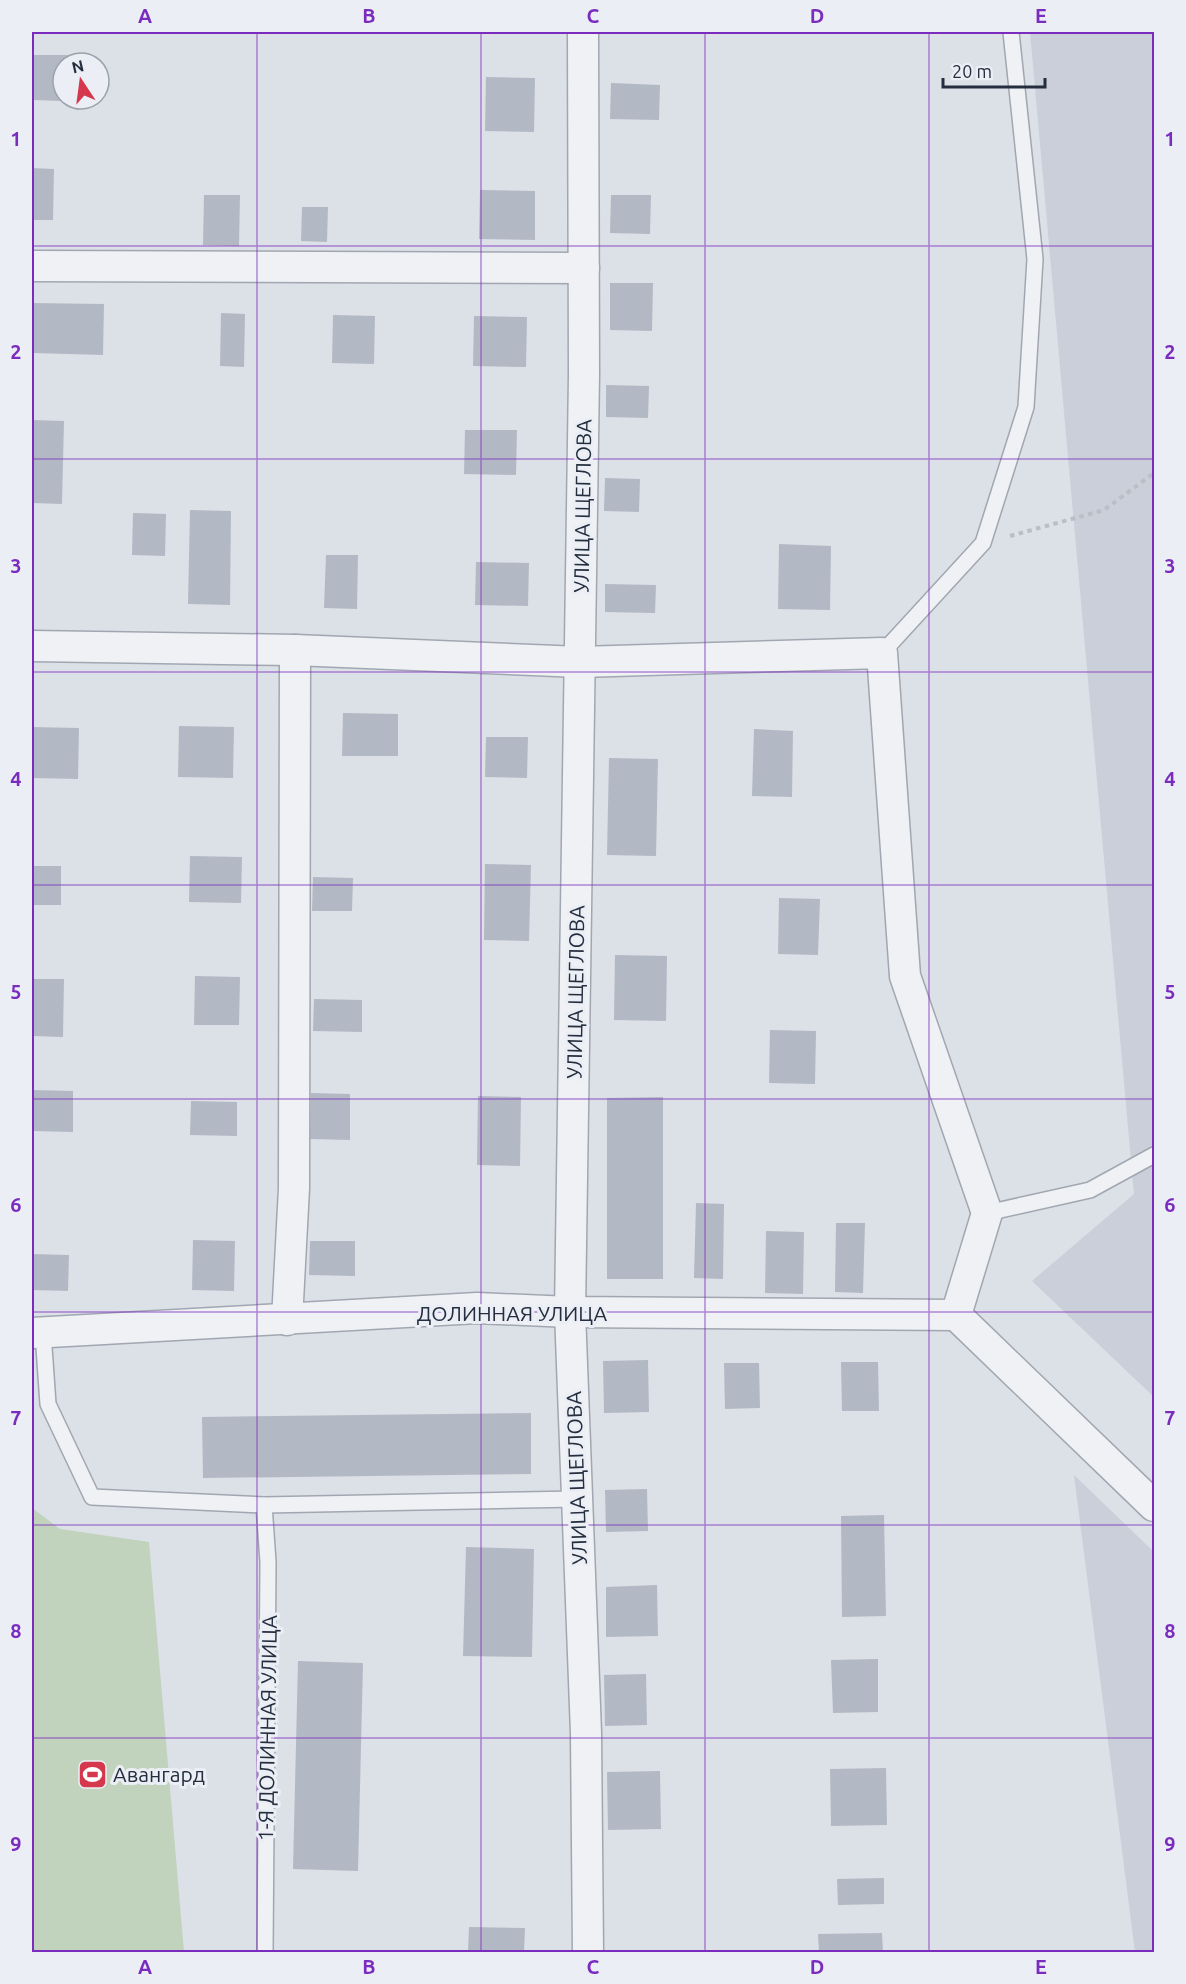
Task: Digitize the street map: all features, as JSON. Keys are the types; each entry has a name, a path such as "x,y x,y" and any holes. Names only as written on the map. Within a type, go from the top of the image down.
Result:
{"street":[{"name":"УЛИЦА ЩЕГЛОВА","path":"583,32 585,374 570,1312 586,1733 588,1953"},
{"path":"32,266 584,268"},
{"path":"32,646 295,650 580,662 882,653 905,976 987,1213 956,1315 1155,1506"},
{"path":"287,1320 294,1188 295,650"},
{"name":"ДОЛИННАЯ УЛИЦА","path":"37,1333 477,1308 570,1312 956,1315"}],"lane":[{"path":"882,653 983,543 1026,407 1034,247 1011,32"},
{"path":"987,1213 1090,1190 1155,1155"},
{"path":"37,1333 48,1404 92,1497 264,1504 577,1499"},
{"name":"1-Я ДОЛИННАЯ УЛИЦА","path":"264,1504 268,1562 265,1953"}],"path":[{"path":"983,543 1104,510 1155,473"}],"shaded area":[{"path":"1030,32 1154,32 1154,1397 1032,1281 1134,1194"},
{"path":"1074,1475 1154,1552 1154,1952 1135,1952"}],"green space":[{"name":"Авангард","path":"32,1508 60,1529 149,1542 184,1952 32,1952"}],"building":[{"path":"32,55 51,55 51,101 32,100"},
{"path":"486,77 535,78 534,132 485,131"},
{"path":"611,83 660,85 659,120 610,119"},
{"path":"32,168 54,169 53,220 32,220"},
{"path":"480,190 535,191 535,240 479,239"},
{"path":"204,195 240,195 239,246 203,245"},
{"path":"611,195 651,195 650,234 610,233"},
{"path":"302,207 328,207 327,242 301,241"},
{"path":"610,283 653,283 652,331 610,330"},
{"path":"32,303 104,304 103,355 32,353"},
{"path":"221,313 245,314 244,367 220,366"},
{"path":"333,315 375,316 374,364 332,363"},
{"path":"474,316 527,317 526,367 473,366"},
{"path":"606,385 649,386 648,418 606,417"},
{"path":"32,420 64,421 62,504 32,503"},
{"path":"465,430 517,430 516,475 464,474"},
{"path":"605,478 640,479 639,512 604,511"},
{"path":"190,510 231,511 230,605 188,604"},
{"path":"133,513 166,514 165,556 132,555"},
{"path":"779,544 831,546 830,610 778,609"},
{"path":"326,555 358,555 357,609 324,608"},
{"path":"476,562 529,563 528,606 475,605"},
{"path":"605,584 656,585 655,613 605,612"},
{"path":"343,713 398,714 398,756 342,756"},
{"path":"179,726 234,727 233,778 178,777"},
{"path":"32,727 79,728 78,779 32,778"},
{"path":"754,729 793,731 792,797 752,796"},
{"path":"486,737 528,737 527,778 485,777"},
{"path":"609,758 658,759 656,856 607,855"},
{"path":"190,856 242,857 241,903 189,902"},
{"path":"485,864 531,865 529,941 484,940"},
{"path":"32,866 61,866 61,905 32,905"},
{"path":"313,877 353,878 352,911 312,911"},
{"path":"779,898 820,899 818,955 778,954"},
{"path":"615,955 667,956 666,1021 614,1020"},
{"path":"195,976 240,977 239,1025 194,1025"},
{"path":"32,979 64,979 63,1037 32,1036"},
{"path":"314,999 362,1000 362,1032 313,1031"},
{"path":"770,1030 816,1031 815,1084 769,1083"},
{"path":"32,1090 73,1091 73,1132 32,1131"},
{"path":"311,1093 350,1094 350,1140 310,1139"},
{"path":"478,1096 521,1097 520,1166 477,1165"},
{"path":"663,1097 663,1279 607,1279 607,1098"},
{"path":"191,1101 237,1102 237,1136 190,1135"},
{"path":"696,1203 724,1204 723,1279 694,1278"},
{"path":"836,1223 865,1223 863,1293 835,1292"},
{"path":"766,1231 804,1232 803,1294 765,1293"},
{"path":"193,1240 235,1241 234,1291 192,1290"},
{"path":"310,1241 355,1241 355,1276 309,1275"},
{"path":"32,1254 69,1255 68,1291 32,1290"},
{"path":"648,1360 649,1412 604,1413 603,1361"},
{"path":"841,1362 878,1362 879,1411 842,1411"},
{"path":"724,1363 759,1363 760,1408 725,1409"},
{"path":"531,1413 531,1474 203,1478 202,1417"},
{"path":"647,1489 648,1531 606,1532 605,1490"},
{"path":"884,1515 886,1616 842,1617 841,1516"},
{"path":"466,1547 534,1549 532,1657 463,1656"},
{"path":"657,1585 658,1636 606,1637 606,1587"},
{"path":"878,1659 878,1712 833,1713 831,1660"},
{"path":"298,1661 363,1663 358,1871 293,1869"},
{"path":"646,1674 647,1725 605,1726 604,1675"},
{"path":"886,1768 887,1825 831,1826 830,1769"},
{"path":"660,1771 661,1829 608,1830 607,1772"},
{"path":"884,1878 884,1904 838,1905 837,1879"},
{"path":"469,1927 525,1928 524,1952 468,1952"},
{"path":"882,1933 883,1952 819,1952 818,1934"}],"place":[{"name":"Авангард","path":"92,1774"}]}
